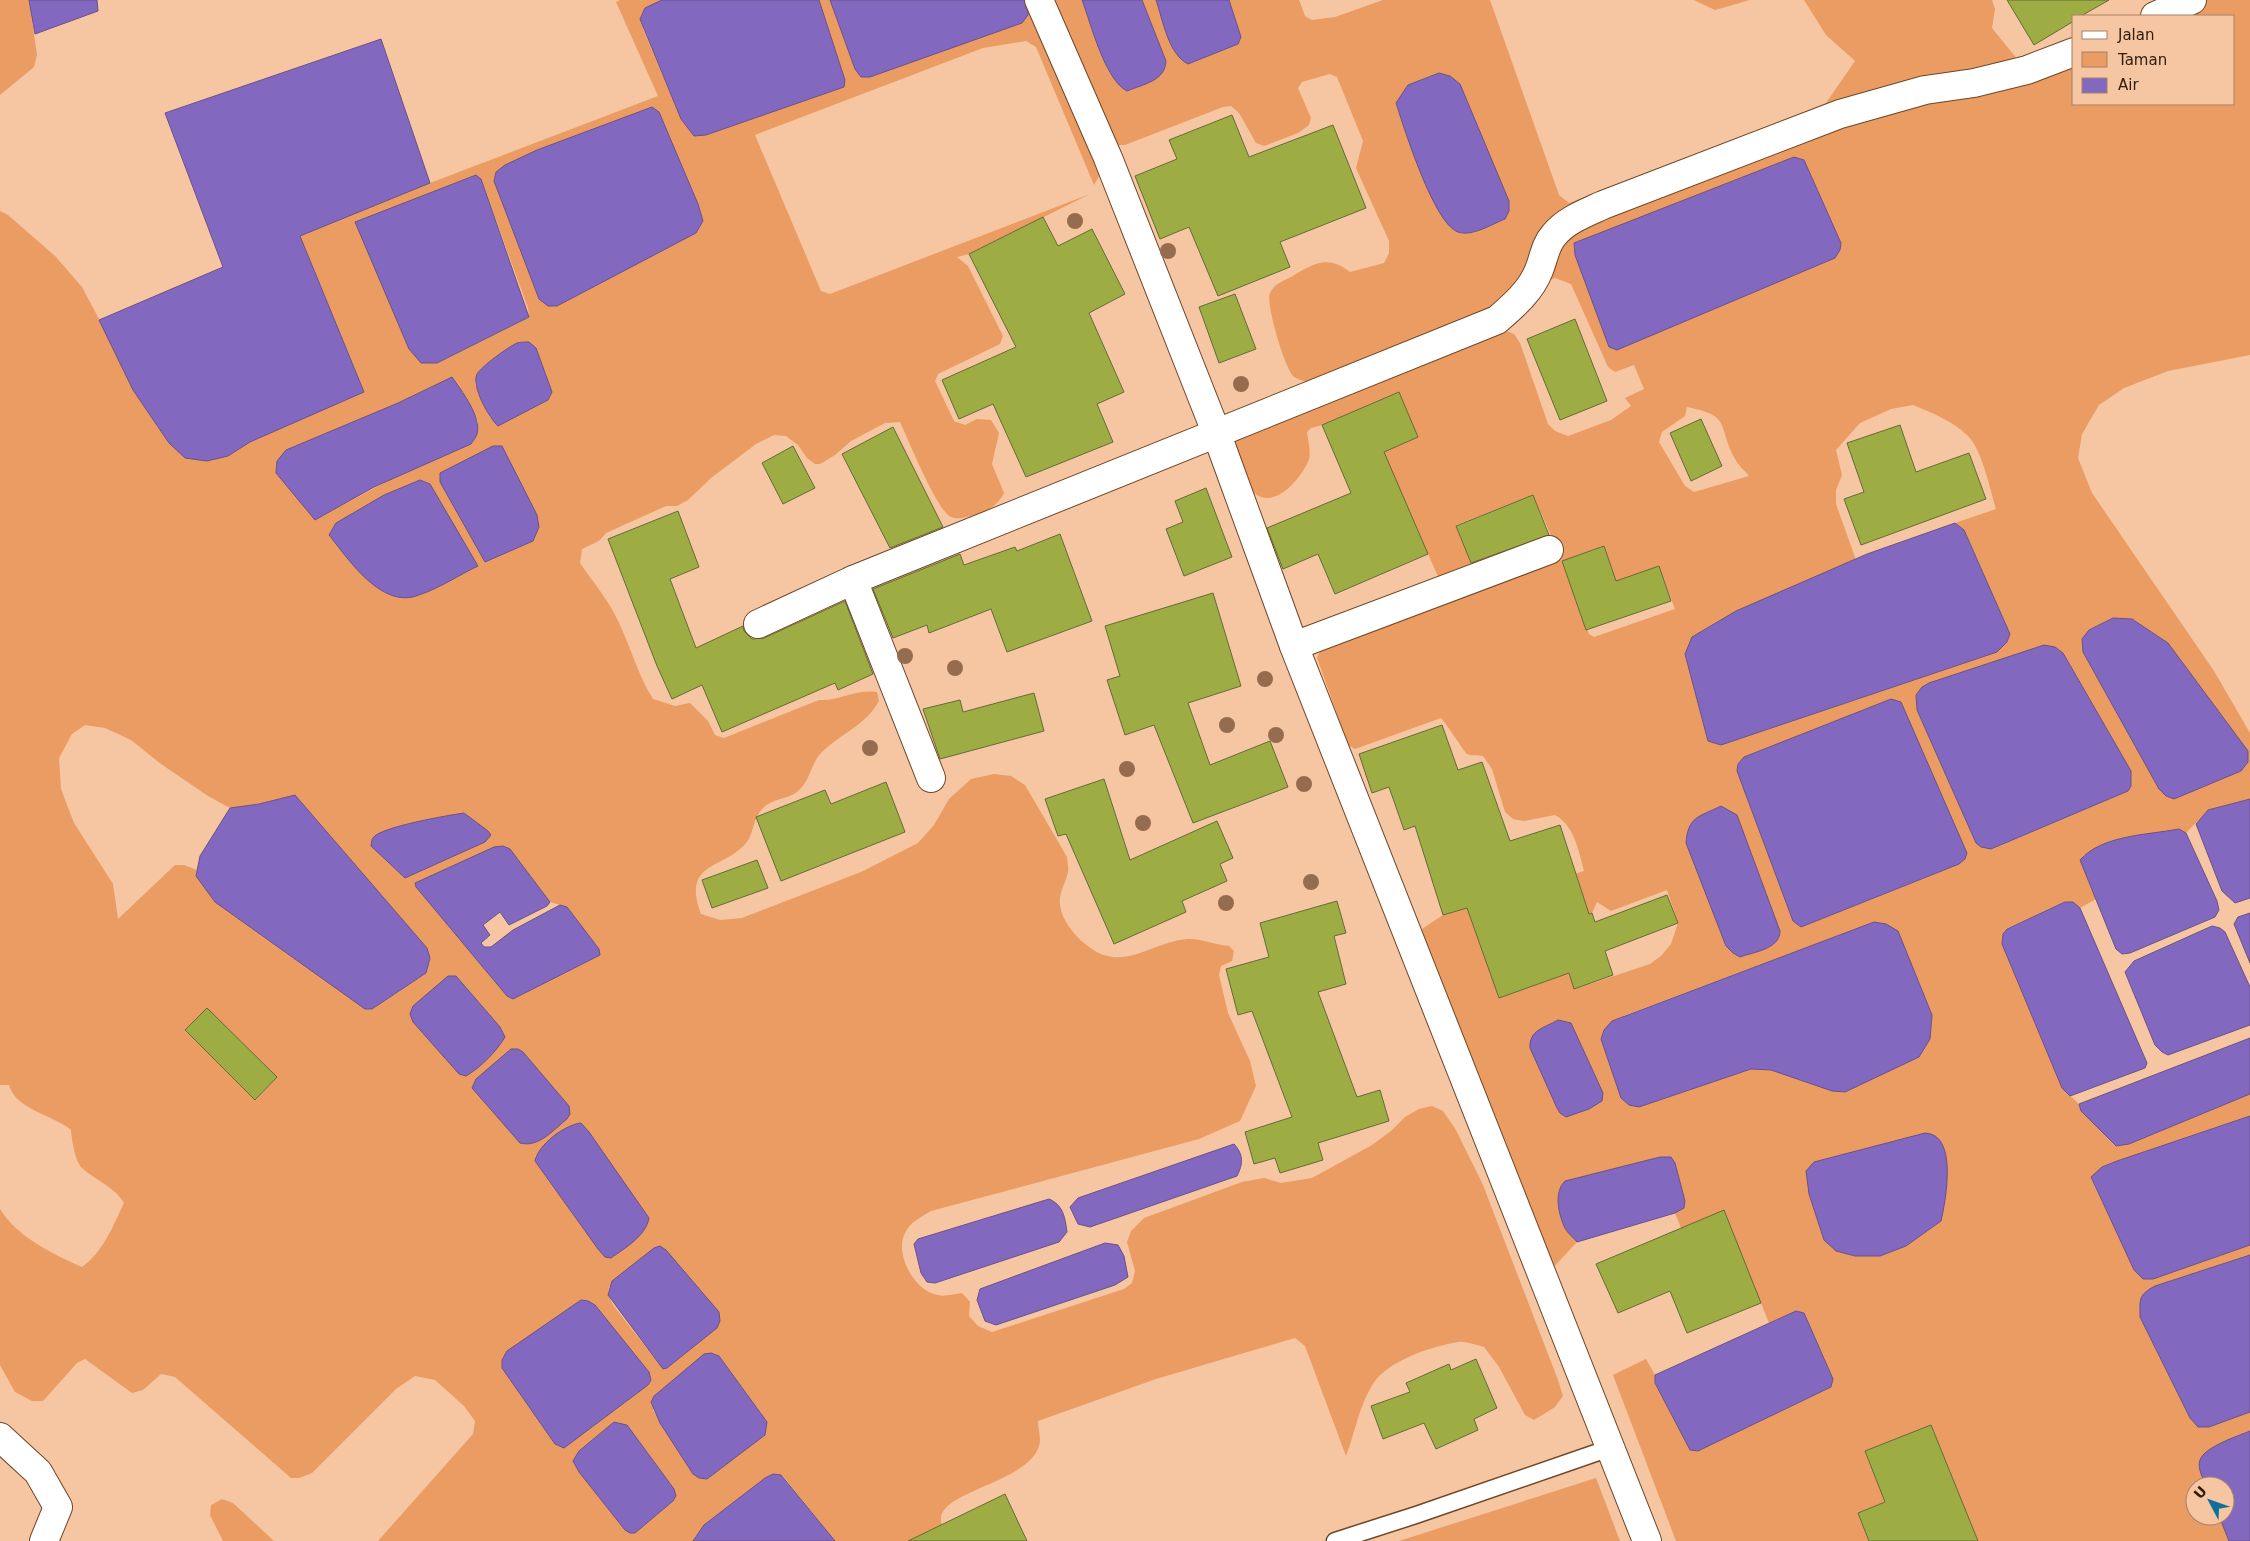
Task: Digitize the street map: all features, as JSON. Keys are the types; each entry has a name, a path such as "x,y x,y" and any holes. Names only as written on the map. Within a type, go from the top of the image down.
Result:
{"street":[{"path":"1039,0 1108,158 1216,432 1294,646 1647,1541"},
{"path":"2157,15 2192,0"},
{"path":"758,624 853,580 1497,320 1517,303 1528,290 1539,272 1546,246 1554,234 1575,218 1840,114 1925,90 1974,84 2026,70 2072,53"},
{"path":"1294,646 1549,550"},
{"path":"853,580 931,778"},
{"path":"0,1437 38,1472 58,1507 44,1541"}],"lane":[{"path":"1334,1541 1416,1515 1610,1448"}],"green space":[{"path":"0,0 29,0 37,55 34,67 0,95"},
{"path":"620,0 662,0 645,8 643,29 681,119 695,136 845,80 819,0 830,0 855,69 1027,0 1082,0 1110,74 1166,61 1142,0 1156,0 1175,52 1241,37 1229,0 1299,0 1305,16 1312,20 1335,17 1383,0 1490,0 1559,195 1569,203 1826,103 1855,61 1826,35 1804,0 1992,0 1995,9 1992,28 2026,70 2072,53 2072,105 2235,105 2235,15 2157,15 2192,0 2250,0 2250,355 2168,371 2124,388 2099,405 2082,434 2078,458 2092,493 2214,671 2250,733 2250,799 2208,810 2186,833 2179,829 2084,855 2080,860 2096,899 2080,908 2073,903 2065,902 2007,928 2003,934 2002,944 2062,1088 2079,1104 2081,1111 2115,1146 2129,1144 2250,1094 2250,1116 2117,1161 2102,1167 2091,1178 2134,1270 2143,1279 2153,1279 2250,1245 2250,1255 2155,1286 2145,1292 2141,1298 2140,1306 2140,1317 2190,1418 2198,1427 2209,1427 2250,1412 2250,1431 2214,1446 2203,1455 2200,1460 2202,1476 2185,1476 2185,1526 2223,1526 2229,1541 1978,1541 1931,1425 1865,1451 1885,1502 1858,1513 1869,1541 1676,1541 1613,1375 1646,1359 1655,1375 1655,1383 1690,1450 1698,1451 1831,1387 1833,1379 1804,1313 1796,1311 1769,1323 1724,1211 1681,1228 1675,1213 1684,1208 1671,1157 1660,1157 1565,1181 1564,1227 1577,1242 1550,1271 1416,937 1422,929 1443,915 1584,871 1575,839 1567,825 1555,815 1524,821 1513,819 1505,812 1492,769 1483,756 1467,754 1441,718 1355,749 1348,745 1317,658 1322,647 1536,564 1562,560 1533,495 1456,525 1473,569 1441,583 1428,554 1360,506 1399,392 1311,428 1307,432 1310,453 1306,466 1288,488 1281,494 1273,497 1265,498 1257,495 1246,484 1226,438 1386,373 1401,375 1504,330 1514,334 1520,343 1548,424 1555,431 1568,436 1611,420 1631,406 1625,398 1644,389 1634,365 1615,372 1608,367 1571,284 1555,278 1492,309 1308,382 1295,378 1286,362 1270,309 1270,293 1274,287 1313,265 1327,262 1334,263 1350,272 1384,263 1389,253 1389,241 1356,168 1363,141 1337,77 1330,74 1302,82 1298,88 1311,118 1309,125 1298,133 1264,146 1256,143 1239,113 1231,106 1223,107 1125,145 1117,145 1094,185 1036,47 1026,41 983,48 755,135 821,291 830,294 1090,194 969,254 957,257 968,266 1003,336 1000,344 938,374 935,381 954,421 965,425 977,419 991,420 999,433 992,464 1004,493 999,501 988,510 979,514 960,518 951,517 945,512 931,489 900,422 885,423 851,441 835,455 820,464 815,464 807,458 798,445 786,436 774,435 756,444 711,478 688,500 677,506 666,506 606,533 599,541 582,549 580,563 613,611 653,699 675,706 690,703 708,721 715,735 724,738 819,700 834,699 861,692 877,692 879,701 874,709 861,723 823,751 815,761 802,788 793,794 766,805 757,817 747,842 738,851 701,875 697,884 696,897 701,914 720,920 742,918 861,872 918,843 934,825 949,799 971,779 994,774 1011,776 1025,785 1067,857 1068,870 1060,898 1061,909 1069,927 1084,943 1098,952 1111,957 1123,957 1174,941 1188,939 1229,946 1234,951 1232,961 1221,966 1219,975 1228,1013 1250,1061 1256,1086 1240,1121 1199,1139 931,1211 910,1226 902,1242 905,1261 915,1280 922,1287 938,1295 947,1296 962,1293 970,1302 969,1316 978,1326 992,1332 1124,1289 1132,1283 1135,1271 1127,1242 1131,1231 1144,1218 1242,1182 1264,1178 1281,1183 1312,1178 1372,1145 1391,1131 1405,1117 1419,1109 1432,1106 1443,1111 1456,1130 1483,1185 1558,1380 1563,1396 1555,1407 1534,1420 1525,1415 1499,1367 1484,1347 1464,1342 1447,1344 1411,1356 1389,1368 1380,1376 1373,1384 1364,1401 1346,1456 1305,1346 1295,1338 1156,1379 1038,1421 1040,1441 1034,1455 1022,1466 1006,1476 955,1501 944,1510 941,1522 951,1541 835,1541 782,1475 773,1474 765,1478 705,1525 693,1541 378,1541 473,1434 475,1421 464,1406 435,1380 415,1376 396,1389 312,1473 299,1478 291,1478 175,1377 161,1374 143,1390 132,1393 85,1359 77,1363 43,1401 32,1401 15,1392 0,1365 0,1209 16,1228 36,1244 82,1267 102,1246 124,1203 115,1192 82,1168 77,1161 71,1130 27,1106 13,1093 9,1085 0,1085 0,211 8,215 55,256 82,287 108,336 228,456 250,442 363,391 300,235 658,96 616,2","holes":["651,108 659,112 698,204 703,222 696,233 557,305 548,306 539,299 494,181","481,179 528,308 529,317 437,363 421,363","1574,244 1609,347 1576,255","529,342 536,348 552,392 548,400 490,418 475,384 477,374 489,363 518,343","463,392 478,421 477,433 315,520 286,450 398,403","1913,405 1935,414 1968,436 1977,450 1996,509 1955,523 1964,530 2010,634 2007,642 1997,652 1721,745 1736,611 1856,560 1836,504 1836,490 1842,475 1836,450 1860,423 1891,409","1687,407 1701,410 1717,418 1721,423 1735,460 1749,476 1694,492 1685,486 1659,442 1662,432 1685,416","420,480 478,565 418,596 336,523 384,495","1604,546 1616,581 1659,567 1675,609 1594,637 1589,634 1562,561","2113,618 2132,619 2168,643 2146,764 2083,652 2089,630","2063,653 2131,771 2131,786 2128,791 1992,849 1976,843 1917,710 1916,695","1891,699 1965,859 1959,864 1801,927 1793,921 1737,771 1738,764 1744,757","85,725 105,728 131,740 161,764 208,796 230,808 265,803 295,795 426,948 430,958 426,973 372,1009 365,1009 196,876 197,870 184,865 175,865 118,919 113,884 74,823 61,789 59,758 72,734","503,846 510,849 550,902 567,907 600,955 513,999 507,996 415,883","1667,890 1678,923 1671,944 1661,956 1650,964 1575,989 1569,973 1499,998 1483,952 1592,913 1597,902 1611,911","1874,922 1845,1092 1832,1091 1771,1070 1751,1069 1639,1107 1623,1016","207,1008 277,1077 256,1100 185,1031","536,1154 598,1249 535,1161","666,1250 717,1328 667,1368 663,1369 613,1305 608,1295 609,1287","588,1301 595,1305 649,1372 651,1380 564,1448 555,1444 502,1368","712,1353 719,1356 767,1422 765,1435 707,1479 699,1478 693,1474 653,1410","627,1425 674,1489 676,1495 673,1501 635,1533 630,1533 579,1472"]},
{"path":"1694,0 1750,0 1715,10"},
{"path":"1596,1478 1620,1541 1399,1541"},
{"path":"222,1499 233,1503 274,1541 223,1541 210,1515 211,1505"}],"water":[{"path":"29,0 97,0 98,11 35,34"},
{"path":"662,0 819,0 845,80 844,87 706,135 694,136 681,119 640,19 645,8"},
{"path":"830,0 1027,0 1028,15 1022,23 870,77 861,77 855,69"},
{"path":"1082,0 1142,0 1166,61 1162,73 1153,81 1127,91 1119,85 1105,64"},
{"path":"1156,0 1229,0 1241,37 1238,44 1188,64 1181,59 1171,45"},
{"path":"381,39 430,183 300,236 364,392 250,442 228,456 207,461 185,458 169,443 133,390 99,320 223,267 165,113"},
{"path":"1439,73 1450,76 1460,84 1509,201 1509,211 1505,219 1469,233 1458,232 1449,225 1439,212 1421,174 1396,103 1408,85"},
{"path":"652,107 659,112 698,204 703,221 696,233 557,306 548,306 539,299 494,181 496,172 505,165 537,150"},
{"path":"1794,157 1804,160 1841,243 1840,250 1835,258 1617,350 1609,347 1575,255 1574,243"},
{"path":"476,175 481,179 529,317 437,363 421,363 409,349 355,222"},
{"path":"529,342 536,348 552,392 548,400 498,426 490,416 479,394 476,386 477,374 489,362 513,345"},
{"path":"452,377 474,412 478,427 477,434 471,444 374,487 315,520 276,473 277,461 286,450 398,403"},
{"path":"493,446 502,446 537,515 539,527 533,541 485,562 440,482 440,473"},
{"path":"420,480 430,484 478,566 427,592 405,598 392,595 368,580 346,557 329,535 336,523 384,495"},
{"path":"1955,523 1964,530 2010,634 2007,642 1997,652 1721,745 1708,741 1685,654 1692,637 1736,611 1867,554"},
{"path":"2113,618 2132,619 2168,643 2248,751 2248,762 2241,771 2174,799 2166,796 2159,789 2083,652 2082,639 2089,630"},
{"path":"2044,645 2055,647 2063,653 2131,771 2131,786 2128,791 1991,849 1981,847 1976,843 1917,710 1916,695 1922,687 1929,683"},
{"path":"1891,699 1901,702 1967,853 1965,859 1959,864 1801,927 1793,921 1737,771 1738,764 1744,757"},
{"path":"295,795 427,948 430,958 426,973 372,1009 365,1009 215,902 196,876 200,856 230,808 259,804"},
{"path":"2250,799 2250,898 2235,903 2222,891 2196,824 2208,810"},
{"path":"1721,806 1737,815 1780,931 1776,942 1771,946 1740,957 1726,946 1686,843 1689,827 1692,822 1701,815"},
{"path":"464,813 491,835 485,842 405,878 371,846 373,838 388,830 416,822"},
{"path":"2179,829 2186,833 2217,901 2219,910 2215,917 2130,953 2122,954 2116,949 2080,860 2100,845 2126,837"},
{"path":"503,846 510,849 550,902 547,906 509,925 500,912 483,925 490,935 481,943 484,947 491,947 513,930 560,905 567,907 599,949 600,955 513,999 507,996 416,887 415,883 494,847"},
{"path":"2065,902 2073,902 2080,908 2147,1063 2145,1068 2070,1096 2062,1088 2002,944 2003,934 2007,929"},
{"path":"2250,913 2250,963 2234,924 2238,917"},
{"path":"1874,922 1886,924 1898,931 1932,1015 1930,1039 1919,1057 1845,1092 1832,1091 1771,1070 1751,1069 1639,1107 1629,1105 1621,1098 1601,1039 1604,1030 1612,1021"},
{"path":"2212,926 2220,928 2225,932 2250,987 2250,1025 2168,1055 2155,1045 2125,972 2134,961"},
{"path":"448,976 456,976 500,1027 505,1037 488,1059 466,1076 459,1074 413,1022 410,1014 413,1006"},
{"path":"1558,1020 1571,1023 1603,1093 1602,1101 1589,1109 1566,1117 1557,1108 1530,1048 1532,1037 1538,1030"},
{"path":"2250,1038 2250,1094 2129,1144 2116,1146 2081,1111 2079,1104"},
{"path":"511,1049 518,1049 523,1052 569,1106 570,1114 567,1119 540,1141 533,1143 520,1143 472,1088 476,1079"},
{"path":"2250,1116 2250,1245 2153,1279 2143,1279 2134,1270 2091,1177 2102,1167 2117,1161"},
{"path":"581,1123 649,1218 639,1236 611,1258 605,1257 598,1249 535,1161 546,1142 567,1128"},
{"path":"1925,1133 1935,1136 1942,1144 1946,1155 1947,1184 1941,1221 1906,1246 1880,1256 1855,1256 1836,1251 1824,1240 1809,1194 1806,1171 1814,1162"},
{"path":"1234,1144 1240,1152 1242,1160 1237,1176 1090,1227 1078,1224 1070,1207 1078,1198"},
{"path":"1660,1157 1671,1157 1675,1163 1685,1201 1684,1208 1675,1213 1577,1242 1565,1228 1559,1209 1559,1191 1565,1181"},
{"path":"1049,1199 1060,1208 1065,1221 1067,1232 1059,1242 935,1283 927,1282 921,1273 914,1244 918,1239"},
{"path":"1105,1243 1118,1245 1124,1256 1128,1277 1115,1285 996,1325 985,1321 977,1300 980,1289"},
{"path":"660,1246 666,1250 719,1312 720,1321 717,1328 667,1368 663,1369 608,1295 612,1281 654,1248"},
{"path":"2250,1255 2250,1412 2209,1427 2198,1427 2190,1418 2140,1317 2141,1298 2145,1292 2155,1286"},
{"path":"581,1300 595,1305 649,1372 651,1380 648,1385 564,1448 555,1444 502,1368 502,1360 507,1351"},
{"path":"1796,1311 1804,1313 1833,1379 1831,1387 1698,1451 1690,1450 1655,1383 1655,1375"},
{"path":"711,1353 719,1356 767,1422 765,1435 707,1479 699,1478 693,1474 660,1423 651,1402 654,1396 704,1354"},
{"path":"614,1422 627,1425 674,1489 676,1496 673,1501 635,1533 625,1530 579,1472 573,1461 579,1451"},
{"path":"2250,1431 2250,1541 2229,1541 2223,1526 2235,1526 2235,1476 2202,1476 2199,1466 2203,1455 2214,1446"},
{"path":"773,1474 781,1475 835,1541 693,1541 704,1525 765,1478"}],"building":[{"path":"2007,0 2109,0 2083,15 2072,15 2072,22 2034,45"},
{"path":"1232,115 1249,157 1333,125 1366,208 1280,242 1290,267 1218,296 1189,227 1160,239 1135,176 1177,159 1169,140"},
{"path":"1043,217 1058,246 1092,229 1125,294 1089,313 1124,392 1097,404 1113,442 1026,477 993,404 959,419 942,380 1016,347 969,254"},
{"path":"1235,294 1256,349 1219,363 1199,307"},
{"path":"1575,319 1607,401 1560,420 1527,339"},
{"path":"1399,392 1418,437 1384,452 1428,554 1335,594 1318,554 1283,569 1267,528 1351,493 1322,425"},
{"path":"1701,419 1722,466 1691,481 1670,433"},
{"path":"1900,425 1916,472 1969,453 1986,499 1861,545 1844,499 1864,492 1847,443"},
{"path":"893,427 943,527 890,548 842,454"},
{"path":"793,446 815,488 783,504 762,463"},
{"path":"1206,488 1232,557 1184,576 1166,529 1183,522 1175,501"},
{"path":"1533,495 1549,535 1471,563 1456,526"},
{"path":"678,511 699,567 670,579 696,648 743,626 744,631 752,639 764,638 845,601 873,674 838,690 835,683 722,732 702,685 672,699 657,666 608,539"},
{"path":"1060,534 1092,621 1007,652 991,609 929,633 927,625 893,638 873,589 960,554 964,565 1015,547 1017,551"},
{"path":"1604,546 1616,581 1659,566 1671,601 1586,630 1562,561"},
{"path":"1213,593 1241,686 1188,703 1210,765 1270,741 1288,787 1193,823 1154,725 1125,735 1107,680 1120,676 1105,626"},
{"path":"1034,693 1044,731 940,759 923,709 960,700 963,712"},
{"path":"1442,725 1458,770 1482,762 1510,841 1560,825 1589,914 1592,913 1595,922 1667,895 1678,923 1605,951 1613,975 1574,989 1569,973 1499,998 1467,908 1443,915 1415,826 1404,830 1389,787 1372,793 1359,754"},
{"path":"1104,779 1130,860 1217,821 1233,858 1220,864 1227,881 1182,901 1186,912 1114,944 1066,834 1058,836 1045,799"},
{"path":"886,782 905,832 781,881 756,817 825,790 831,804"},
{"path":"757,860 768,888 712,908 702,880"},
{"path":"1337,901 1346,933 1334,936 1346,984 1318,992 1357,1097 1380,1090 1389,1121 1318,1143 1323,1160 1280,1173 1275,1158 1254,1164 1245,1132 1292,1117 1252,1011 1238,1015 1226,969 1269,957 1260,923"},
{"path":"207,1008 277,1077 255,1100 185,1030"},
{"path":"1724,1210 1761,1303 1687,1333 1670,1291 1618,1313 1596,1264"},
{"path":"1476,1359 1497,1408 1474,1419 1478,1430 1436,1449 1424,1423 1383,1439 1371,1406 1410,1392 1406,1383 1449,1364 1451,1370"},
{"path":"1931,1425 1978,1541 1869,1541 1858,1513 1885,1502 1865,1451"},
{"path":"1005,1494 1027,1541 908,1541"}]}
